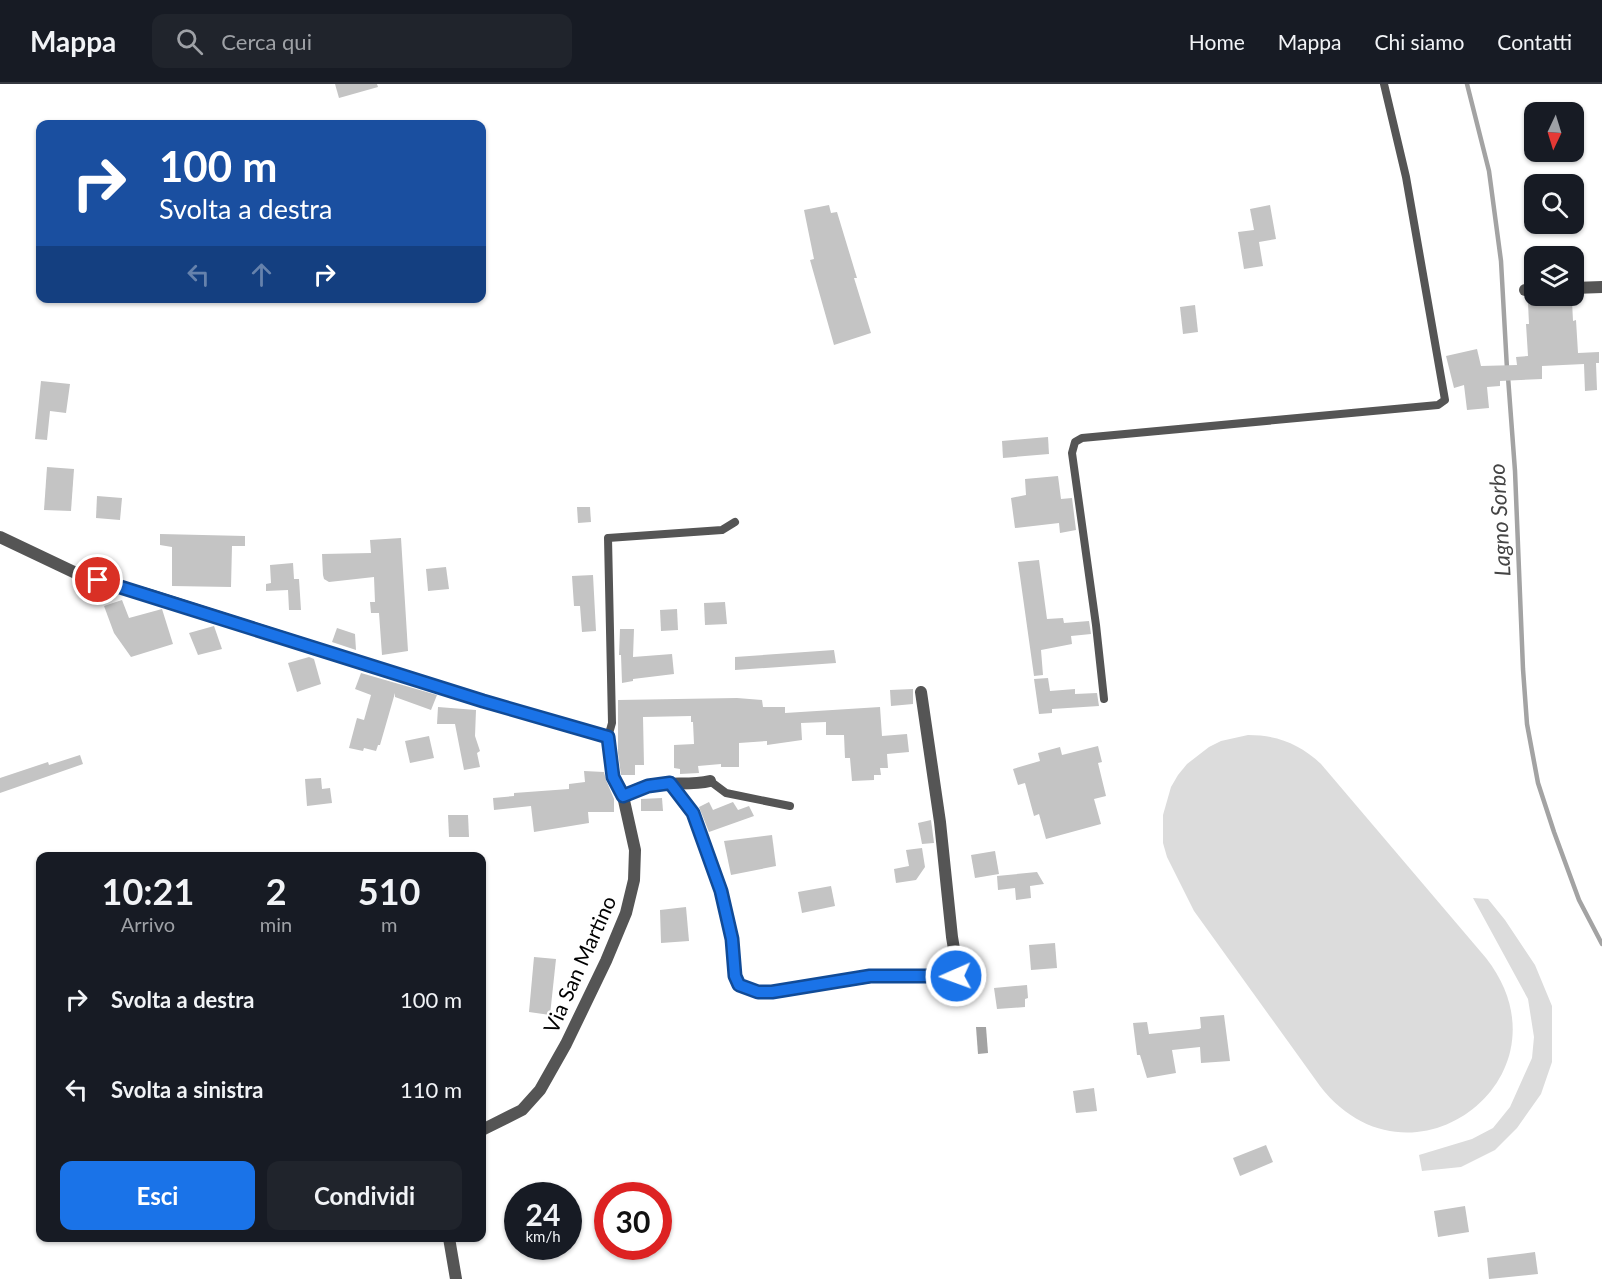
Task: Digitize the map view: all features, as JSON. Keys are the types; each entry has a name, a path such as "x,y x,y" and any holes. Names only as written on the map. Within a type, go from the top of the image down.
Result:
{"street":[{"path":"1584,288 1602,287"},
{"path":"0,537 80,575 483,701 608,737"},
{"path":"670,783 693,813 721,891 732,939 735,976 739,985 758,992 772,992 870,976 956,976 958,973 940,822 921,692"},
{"name":"Via San Martino","path":"486,1128 522,1110 540,1090 566,1044 606,961 626,913 634,880 635,850 623,796 613,777 608,737"},
{"path":"623,796 648,786 670,783 699,784 710,781"},
{"path":"450,1242 456,1279"}],"lane":[{"path":"1104,699 1072,453 1075,441 1082,438 1428,406 1440,404 1445,400 1406,177 1384,84"},
{"path":"608,737 612,723 608,538 722,530 735,522"},
{"path":"710,781 726,793 790,806"}],"shaded area":[{"path":"1259,735 1288,742 1305,751 1321,764 1486,958 1509,1002 1512,1044 1498,1081 1471,1110 1436,1128 1397,1132 1357,1119 1320,1086 1194,911 1167,857 1163,843 1163,815 1171,787 1187,764 1209,747 1221,741"},
{"path":"1473,898 1488,899 1535,965 1552,1006 1552,1062 1541,1094 1517,1128 1495,1150 1461,1167 1422,1171 1419,1155 1472,1139 1493,1128 1510,1107 1532,1058 1534,1037 1528,999"},
{"path":"976,1027 986,1027 988,1053 978,1054"}],"building":[{"path":"335,84 377,84 378,87 339,98"},
{"path":"829,205 831,213 837,212 871,333 834,345 810,260 814,259 804,210"},
{"path":"1270,205 1276,239 1259,242 1263,266 1244,269 1238,232 1254,230 1250,209"},
{"path":"1195,305 1198,332 1183,334 1180,307"},
{"path":"1528,306 1572,306 1573,321 1576,320 1578,353 1599,352 1599,363 1596,363 1597,390 1585,391 1584,364 1542,366 1542,379 1500,381 1500,386 1487,387 1489,408 1467,410 1464,385 1454,388 1446,356 1477,349 1481,366 1517,365 1516,357 1528,356 1526,324 1529,324"},
{"path":"41,381 70,384 66,413 50,411 47,440 35,439"},
{"path":"1048,437 1049,454 1003,458 1002,441"},
{"path":"47,467 74,469 71,511 44,510"},
{"path":"1058,476 1061,499 1072,498 1076,530 1060,533 1059,523 1015,528 1011,498 1026,495 1025,479"},
{"path":"97,496 122,498 120,520 96,518"},
{"path":"577,507 590,507 591,522 578,523"},
{"path":"160,534 245,536 245,546 232,546 231,587 172,586 172,547 160,545"},
{"path":"401,538 408,651 382,655 379,613 371,613 370,602 375,602 374,577 329,582 324,579 323,575 322,554 371,553 370,540"},
{"path":"1039,560 1047,619 1063,618 1064,623 1089,621 1091,634 1071,636 1072,644 1041,650 1043,675 1034,676 1018,562"},
{"path":"293,563 294,579 299,579 301,610 289,610 288,590 266,591 266,584 271,583 270,565"},
{"path":"446,567 449,589 428,591 426,569"},
{"path":"593,575 596,631 582,632 580,606 574,606 572,576"},
{"path":"122,600 129,618 162,609 173,644 131,657 114,633 104,606"},
{"path":"725,602 727,624 705,625 704,603"},
{"path":"677,609 678,630 661,631 660,610"},
{"path":"214,626 222,649 198,655 189,633"},
{"path":"337,628 355,634 356,650 332,642"},
{"path":"620,629 634,629 633,657 672,654 674,674 633,679 633,681 622,683 621,655 619,655"},
{"path":"834,650 836,663 735,670 735,657"},
{"path":"309,657 314,659 321,684 297,692 288,663"},
{"path":"361,673 437,695 431,710 395,697 395,693 380,745 376,751 349,748 357,718 364,720 371,695 355,689"},
{"path":"1048,678 1050,691 1075,689 1075,694 1097,693 1099,706 1052,709 1052,713 1039,714 1034,679"},
{"path":"913,689 913,704 891,706 890,690"},
{"path":"737,698 762,700 763,707 785,707 785,713 880,707 882,736 907,734 909,752 887,754 888,768 880,768 881,775 874,775 874,780 852,781 850,758 845,758 844,735 826,735 826,722 801,723 802,740 767,745 767,741 739,743 739,767 721,767 721,764 698,766 699,773 680,774 680,769 674,768 674,745 694,744 691,716 643,717 644,765 635,765 635,775 621,775 618,753 618,700"},
{"path":"438,707 476,710 475,736 480,751 477,753 480,767 464,770 455,724 437,724"},
{"path":"429,736 434,758 410,763 405,741"},
{"path":"1098,746 1102,762 1098,763 1106,796 1094,799 1101,824 1046,839 1039,814 1034,816 1025,783 1018,785 1013,769 1040,761 1038,753 1060,747 1062,755"},
{"path":"80,755 83,764 0,793 0,778 48,762 49,765"},
{"path":"584,771 604,772 614,799 614,812 588,812 589,823 534,832 531,806 494,810 493,798 514,796 514,793 569,789 569,784 585,782"},
{"path":"321,778 322,789 330,788 332,803 307,806 305,779"},
{"path":"662,798 663,811 641,811 641,799"},
{"path":"709,802 713,810 733,802 738,810 749,806 754,816 709,832 699,807"},
{"path":"448,815 468,815 469,837 449,837"},
{"path":"931,820 934,843 922,844 918,823"},
{"path":"772,835 776,866 731,875 724,841"},
{"path":"922,848 925,867 916,880 896,883 894,869 909,866 906,850"},
{"path":"995,851 999,874 975,878 971,855"},
{"path":"1037,872 1044,884 1030,886 1031,898 1016,900 1015,888 998,890 997,876"},
{"path":"831,886 835,906 802,913 798,892"},
{"path":"686,907 689,941 661,943 660,910"},
{"path":"1055,943 1057,968 1031,970 1029,945"},
{"path":"534,957 556,959 550,1015 529,1012"},
{"path":"1027,985 1028,998 1025,999 1025,1007 997,1009 994,988"},
{"path":"1224,1015 1230,1061 1201,1063 1200,1047 1172,1050 1176,1073 1147,1078 1140,1055 1137,1055 1133,1023 1147,1022 1149,1034 1199,1029 1201,1028 1200,1017"},
{"path":"1094,1088 1097,1111 1076,1113 1073,1091"},
{"path":"1266,1145 1273,1162 1240,1176 1233,1158"},
{"path":"1465,1206 1469,1232 1438,1237 1434,1211"},
{"path":"1535,1252 1538,1274 1489,1279 1487,1258"}],"waterway":[{"name":"Lagno Sorbo","path":"1467,84 1489,171 1501,261 1507,369"},
{"name":"Lagno Sorbo","path":"1508,377 1515,471 1527,724 1538,783 1554,832 1579,900 1602,944"}],"route":[{"path":"98,580 483,701 608,737 613,777 623,796 648,786 670,783 693,813 721,891 732,939 735,976 739,985 745,988 758,992 772,992 870,976 952,978 956,976"}]}
